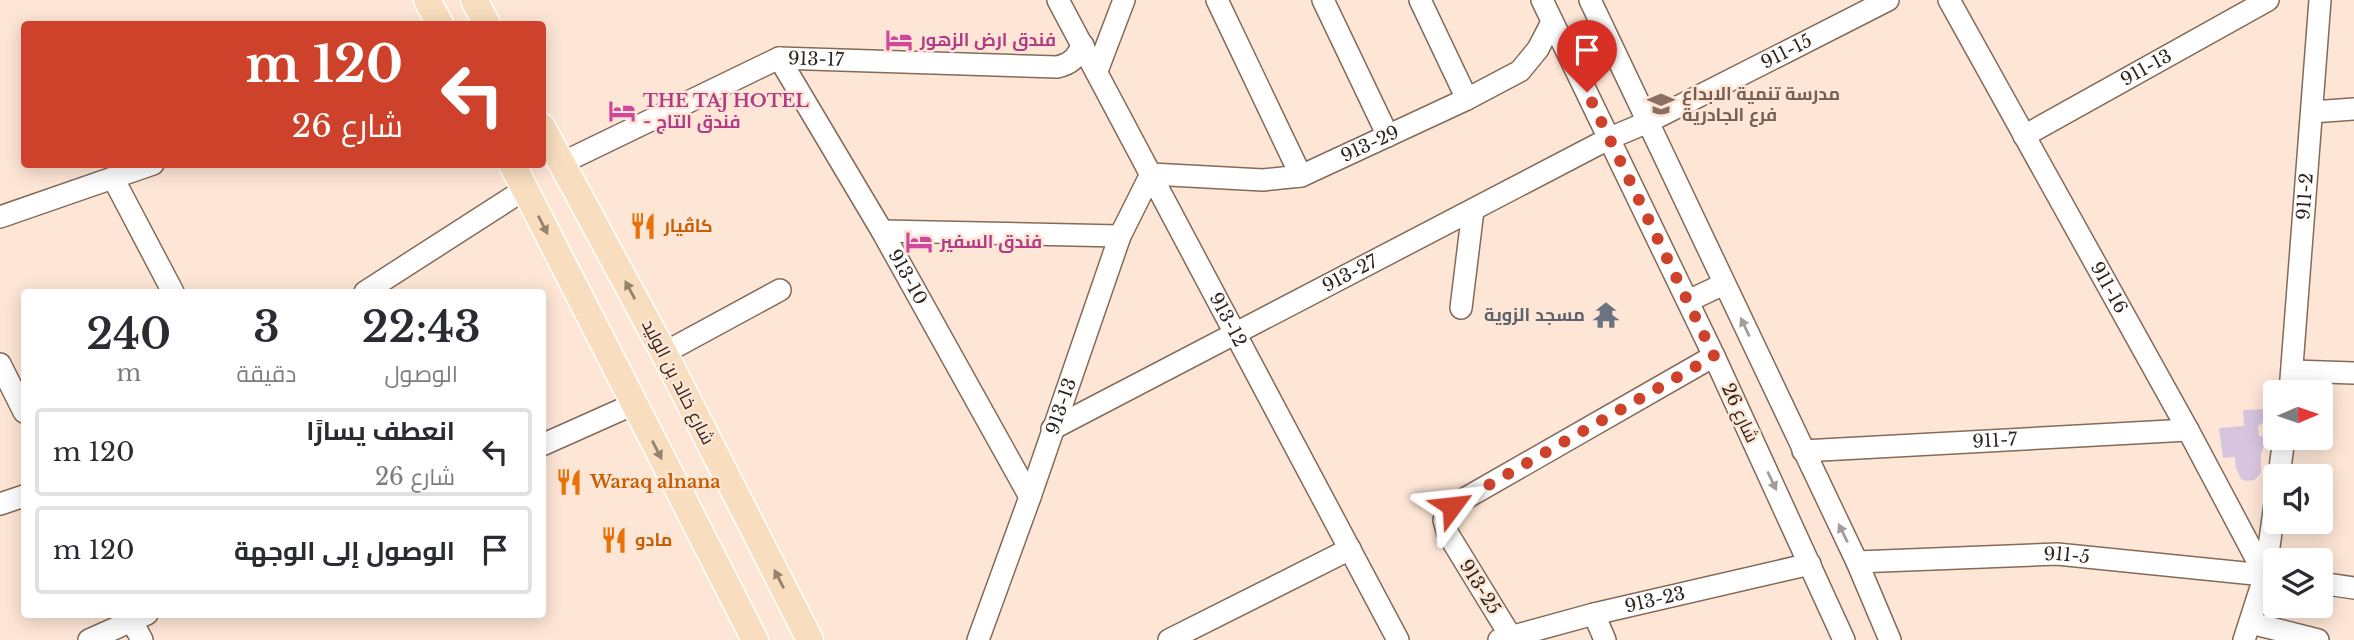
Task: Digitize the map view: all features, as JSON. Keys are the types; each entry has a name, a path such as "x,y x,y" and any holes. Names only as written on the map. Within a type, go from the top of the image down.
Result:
{"main road":[{"path":"427,0 438,21"},
{"path":"474,0 485,21"},
{"name":"شارع خالد بن الوليد","path":"546,134 664,353 810,640"},
{"path":"514,168 755,640"}],"street":[{"name":"913-12","path":"1058,0 1398,640"},
{"path":"1097,71 1124,0"},
{"path":"1217,0 1301,176"},
{"path":"1323,0 1388,136"},
{"path":"1420,0 1467,99"},
{"name":"شارع 26","path":"1542,0 1714,356 1844,640"},
{"path":"1590,0 1857,562 1890,640"},
{"name":"911-15","path":"1648,122 1888,0"},
{"name":"911-16","path":"1949,0 2263,564"},
{"name":"911-13","path":"2024,136 2268,0"},
{"name":"911-2","path":"2292,380 2320,0"},
{"name":"913-29","path":"1151,174 1263,180 1301,176 1467,99 1520,71 1538,49 1552,22"},
{"name":"913-17","path":"562,163 779,58 1057,67 1069,64 1077,57 1083,45"},
{"name":"913-10","path":"779,58 882,231 1030,497"},
{"path":"2312,112 2354,109"},
{"name":"913-27","path":"1052,429 1610,138 1648,122"},
{"path":"0,217 142,168"},
{"name":"913-13","path":"978,640 1120,236 1151,174"},
{"path":"113,178 171,289"},
{"path":"370,289 525,189"},
{"path":"1461,307 1473,210"},
{"path":"882,231 1120,236"},
{"path":"1688,301 1724,284"},
{"path":"664,353 780,290"},
{"name":"913-25","path":"1505,639 1448,534 1444,520 1452,506 1714,356"},
{"path":"0,363 21,406"},
{"path":"2300,380 2354,373"},
{"path":"546,443 634,404"},
{"name":"911-7","path":"1803,451 2188,430"},
{"path":"0,504 21,497"},
{"path":"1168,640 1350,549"},
{"name":"911-5","path":"1857,562 2057,554 2263,575"},
{"name":"913-23","path":"1505,639 1594,614 1810,565"},
{"path":"2333,585 2354,588"},
{"path":"2263,604 2256,632 2318,640"},
{"path":"1594,614 1605,640"},
{"path":"89,640 132,618"},
{"path":"136,618 142,640"}],"building":[{"path":"2263,409 2263,422 2258,427 2259,436 2263,437 2261,473 2254,480 2246,481 2241,479 2235,457 2223,458 2219,428 2244,426 2243,410"}],"place":[{"name":"فندق ارض الزهور","path":"899,40"},
{"name":"مدرسة تنمية الابداع فرع الجادرية","path":"1661,104"},
{"name":"THE TAJ HOTEL - فندق التاج","path":"622,111"},
{"name":"كاڤيار","path":"643,226"},
{"name":"فندق السفير","path":"919,242"},
{"name":"مسجد الزوية","path":"1606,315"},
{"name":"Waraq alnana","path":"569,482"},
{"name":"مادو","path":"614,540"}],"route":[{"path":"1452,506 1714,356 1587,92"}]}
